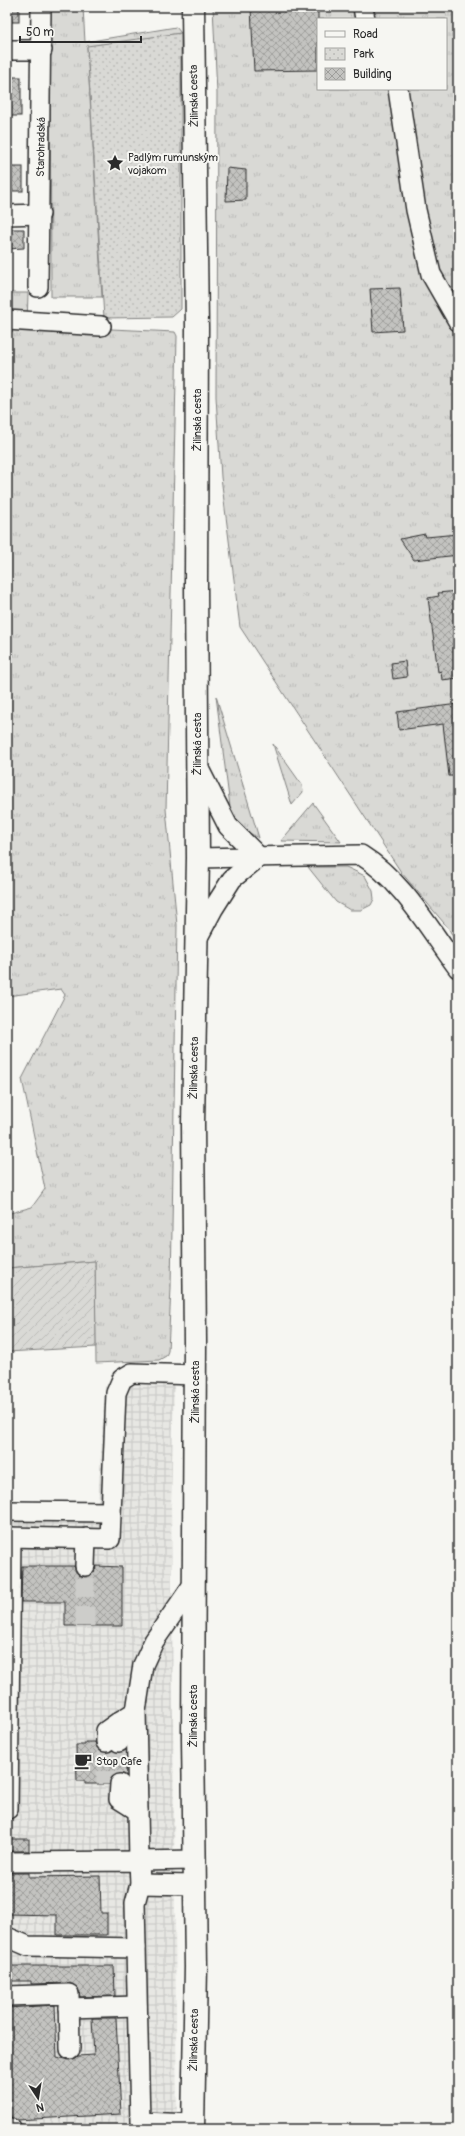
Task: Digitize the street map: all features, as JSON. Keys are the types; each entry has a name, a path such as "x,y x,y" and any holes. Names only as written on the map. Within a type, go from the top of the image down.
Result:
{"main road":[{"name":"Žilinská cesta","path":"193,7 197,328 198,858 193,1124 195,1375 193,1738 196,1967 193,2126"}],"street":[{"name":"Starohradská","path":"38,287 42,50 41,7"},
{"path":"363,7 365,18"},
{"path":"7,50 42,50"},
{"path":"398,90 416,210 431,274 452,314 458,321"},
{"path":"7,215 40,214"},
{"path":"7,320 101,326"},
{"path":"197,765 228,826 259,857"},
{"path":"198,858 361,855 378,865 404,895 458,968"},
{"path":"197,939 213,909 232,879 259,857"},
{"path":"8,1809 9,1537 110,1539 116,1393 122,1380 132,1373 195,1375"},
{"path":"7,1511 111,1512"},
{"path":"85,1566 86,1538"},
{"path":"193,2126 140,2126 135,1903 140,1884 136,1711 143,1665 154,1641 194,1583"},
{"path":"113,1742 106,1731 136,1711"},
{"path":"115,1789 138,1811"},
{"path":"7,1862 195,1860"},
{"path":"140,1884 195,1885"},
{"path":"7,1937 28,1946 136,1948"},
{"path":"7,1996 69,1994 70,2049"},
{"path":"70,2008 137,2006"},
{"path":"7,2127 12,2129"}],"shaded area":[{"path":"174,1385 171,1506 177,2129 7,2129 7,1503 98,1505 105,1386"}],"green space":[{"path":"50,7 83,7 85,42 176,27 181,33 87,47 102,297 51,297"},
{"path":"213,7 458,7 458,947 449,929 401,872 240,627 221,477 216,397 217,93"},
{"path":"181,33 181,309 172,317 104,318 87,46"},
{"path":"7,293 28,293 27,325 175,332 177,336 166,809 177,925 171,1288 168,1351 166,1356 159,1360 96,1363 95,1261 7,1268 7,1214 32,1207 45,1189 22,1079 65,995 61,989 7,996"},
{"path":"216,696 259,838 244,829 235,817 230,806"},
{"path":"273,744 302,785 303,792 292,805"},
{"path":"313,803 341,842 281,841"},
{"path":"308,867 346,867 365,876 373,891 374,899 371,905 361,910 350,910 336,902"},
{"path":"95,1261 96,1347 7,1352 7,1268"}],"building":[{"path":"7,7 19,7 19,22 7,22"},
{"path":"251,7 318,7 317,70 254,71"},
{"path":"7,77 21,77 21,116 7,116"},
{"path":"7,167 23,167 23,191 7,191"},
{"path":"227,168 246,170 246,200 226,201"},
{"path":"7,229 24,229 24,248 7,249"},
{"path":"400,288 403,330 373,332 370,289"},
{"path":"425,534 426,537 458,534 458,555 414,560 400,539"},
{"path":"458,591 458,678 442,680 441,671 438,672 428,598 439,596 438,593"},
{"path":"405,661 407,677 393,679 391,663"},
{"path":"458,704 458,776 449,776 443,724 399,730 397,712"},
{"path":"22,1566 74,1566 79,1575 85,1577 94,1572 96,1566 122,1567 122,1626 65,1626 65,1602 21,1602"},
{"path":"85,1742 95,1742 97,1748 106,1753 112,1751 119,1753 126,1750 126,1775 120,1773 115,1774 111,1778 109,1784 85,1784 85,1781 77,1781 76,1745 85,1745"},
{"path":"7,1839 29,1839 29,1851 7,1851"},
{"path":"7,1873 29,1873 29,1877 100,1876 101,1913 107,1913 107,1935 57,1935 57,1915 7,1914"},
{"path":"7,1966 114,1966 115,1996 80,1997 78,1988 69,1983 31,1984 31,1981 7,1981"},
{"path":"55,2005 57,2057 70,2060 78,2056 94,2055 92,2018 116,2018 121,2114 17,2120 10,2117 7,2008"}],"tunnel":[{"path":"85,1566 85,1626"},
{"path":"106,1742 106,1784"},
{"path":"119,1742 120,1784"}],"place":[{"name":"Padlým rumunským vojakom","path":"115,163"},
{"name":"Stop Cafe","path":"83,1761"}]}
